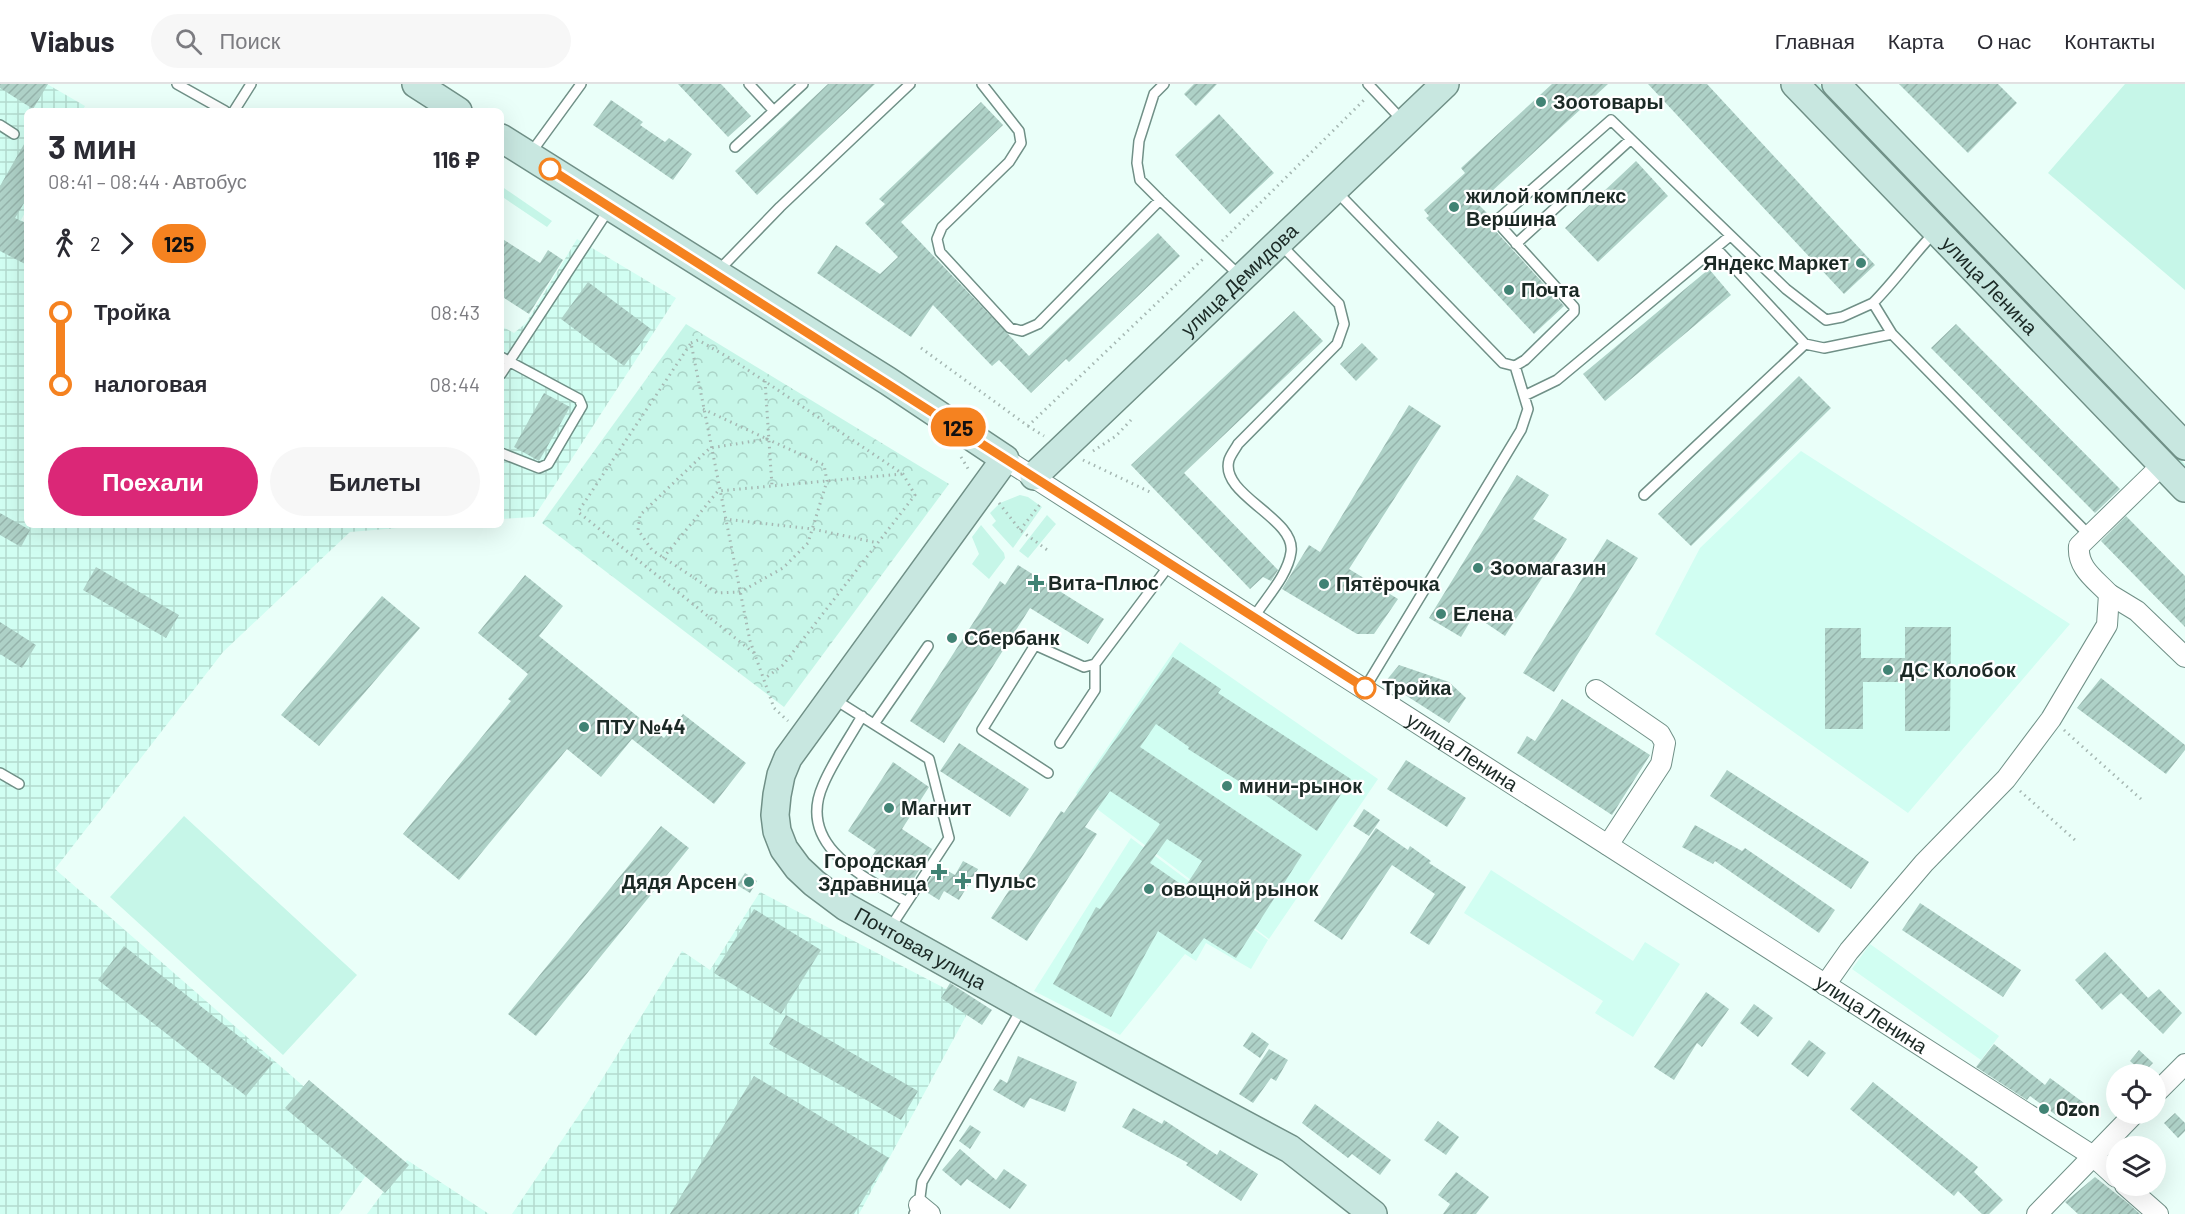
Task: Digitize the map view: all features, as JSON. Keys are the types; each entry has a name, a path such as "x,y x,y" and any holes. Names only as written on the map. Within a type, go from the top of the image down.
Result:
{"main road":[{"path":"416,84 453,108"},
{"name":"улица Демидова","path":"1034,476 1445,84"},
{"name":"улица Ленина","path":"1795,84 2185,488"},
{"name":"улица Ленина","path":"1836,84 2185,446"},
{"name":"улица Ленина","path":"504,140 888,381 1005,459"},
{"name":"Почтовая улица","path":"1005,459 789,758 777,795 775,815 777,831 784,849 798,868 814,883 846,907 1023,1006 1290,1149 1372,1214"}],"street":[{"name":"улица Ленина","path":"1005,459 1171,563 1825,986 2093,1155 2106,1167"},
{"path":"2162,465 2089,535 2079,546 2078,556 2082,567 2109,594 2138,611 2185,657"},
{"path":"1825,986 1849,951 1924,862 2006,779 2051,719 2107,625 2109,594"},
{"path":"1596,690 1660,734 1665,743 1662,764 1608,845"},
{"path":"2166,1083 2185,1064"},
{"path":"2037,1214 2124,1124"},
{"path":"2138,1196 2158,1214"}],"lane":[{"path":"177,84 220,108"},
{"path":"236,108 250,84"},
{"path":"528,156 581,84"},
{"path":"749,84 774,111"},
{"path":"735,147 803,84"},
{"path":"716,273 780,207 910,84"},
{"path":"982,84 1019,131 1021,143 1009,162 942,227 937,238 940,252 1010,328 1022,331 1038,324 1160,200"},
{"path":"1164,84 1154,94 1139,141 1137,163 1140,180 1242,278"},
{"path":"1371,87 1403,122"},
{"path":"1334,189 1503,363 1515,366 1525,360 1574,312 1574,307 1496,221 1611,120 1786,289 1826,320 1842,317 1873,303 1896,280 1904,264 1936,231"},
{"path":"0,125 14,134"},
{"path":"1516,243 1630,140"},
{"path":"504,454 539,468 548,464 582,406 579,399 505,359 610,207"},
{"path":"1526,394 1557,380 1730,236"},
{"path":"1254,617 1287,566 1292,550 1286,534 1231,480 1229,460 1239,444 1337,344 1344,324 1339,304 1279,243"},
{"path":"1716,248 1805,344 1824,348 1892,334"},
{"path":"1873,303 1892,334 2089,535"},
{"path":"1644,495 1805,344"},
{"path":"1365,688 1521,430 1528,410 1526,394 1515,366"},
{"path":"1060,743 1095,690 1095,664 1171,563"},
{"path":"1048,773 982,730 1035,645 1084,667 1095,664"},
{"path":"874,724 928,646"},
{"path":"832,698 929,759 949,838 889,931"},
{"path":"862,716 822,785 816,809 818,829 843,863 907,902"},
{"path":"0,773 19,784"},
{"path":"921,1211 922,1182 1023,1006"}],"path":[{"path":"1028,426 1212,250 1371,87"},
{"path":"754,653 578,512 690,343 698,340 765,381 903,474 915,495 783,665 764,679"},
{"path":"690,343 718,491 754,653 774,708 804,737"},
{"path":"921,348 1028,426 1063,446 1077,457 1150,492"},
{"path":"765,381 772,486"},
{"path":"703,409 767,438 824,465 827,481 808,543 783,568 740,592 717,593 652,550 638,530 640,515 710,448 767,438"},
{"path":"663,558 718,491 903,474"},
{"path":"724,519 813,529 878,543"},
{"path":"2051,719 2141,799"},
{"path":"2006,779 2076,842"}],"shaded area":[{"path":"0,84 47,84 85,106 84,108 24,108 24,214 21,220 24,222 24,528 398,528 350,532 223,652 55,869 381,1154 339,1214 0,1214"},
{"path":"577,239 676,298 534,517 504,519 504,328 514,333 526,323"},
{"path":"1801,451 2070,624 1908,813 1655,634 1700,548"},
{"name":"мини-рынок","path":"1180,642 1378,779 1269,939 1076,793"},
{"name":"овощной рынок","path":"1131,838 1268,940 1251,969 1206,943 1196,961 1185,954 1120,1035 1034,991"},
{"path":"1491,870 1633,961 1645,942 1680,964 1633,1037 1595,1013 1603,1001 1464,913"},
{"path":"760,892 973,1003 859,1214 512,1214 589,1100 682,951 710,970"},
{"path":"1870,944 1999,1036 1981,1060 1852,969"},
{"path":"407,1160 489,1214 367,1214"}],"green space":[{"path":"1806,84 1819,84 2185,464 2185,477"},
{"path":"2125,84 2185,84 2185,290 2048,173"},
{"path":"504,188 552,221 547,227 504,198"},
{"path":"686,324 949,484 784,707 542,523"},
{"path":"1020,495 1028,497 1042,507 1013,548 992,525 996,521 990,513 1000,503"},
{"path":"1047,515 1056,524 1028,558 1019,551"},
{"path":"981,525 1004,553 1005,558 989,579 972,564 979,554 972,537"},
{"path":"184,816 357,975 283,1055 110,897"}],"building":[{"path":"0,84 48,84 34,108 0,88"},
{"path":"678,84 721,84 751,116 728,137"},
{"path":"828,84 875,84 757,195 735,171"},
{"path":"1194,84 1217,84 1196,106 1184,94"},
{"name":"жилой комплекс Вершина","path":"1552,84 1608,84 1478,204 1491,217 1491,226 1564,306 1534,334 1426,218 1429,216 1424,210 1465,173 1461,168"},
{"path":"1648,84 1707,84 1875,265 1844,294"},
{"path":"1899,84 1998,84 2017,103 1968,153"},
{"path":"611,100 643,122 640,125 665,142 669,138 692,154 673,180 593,125"},
{"path":"981,102 1003,125 901,222 1029,356 1158,233 1180,256 1069,362 1066,359 1031,393 999,360 992,366 933,305 911,337 817,273 836,245 880,274 898,257 865,223 885,204 879,199"},
{"path":"1219,114 1274,173 1230,214 1175,155"},
{"path":"24,144 24,203 15,218 24,222 24,263 0,251 0,186"},
{"path":"1636,161 1668,196 1598,262 1565,228"},
{"path":"504,240 540,263 548,250 563,260 529,314 504,298"},
{"path":"1709,269 1731,295 1605,401 1583,374"},
{"path":"588,282 651,329 624,366 561,319"},
{"path":"1294,311 1323,341 1184,473 1278,570 1271,581 1263,577 1250,589 1131,465"},
{"path":"1956,324 2120,489 2095,513 1931,348"},
{"path":"1362,343 1378,359 1356,381 1340,364"},
{"path":"1799,376 1831,408 1691,546 1658,514"},
{"path":"544,393 570,407 539,461 514,447"},
{"path":"1409,405 1441,426 1349,569 1398,599 1374,634 1357,634 1282,589 1309,545 1320,552"},
{"path":"1517,475 1549,495 1533,519 1567,539 1505,636 1474,615 1461,637 1429,618"},
{"path":"0,513 30,530 21,547 0,535"},
{"path":"2126,516 2185,576 2185,627 2101,541"},
{"path":"1607,539 1638,558 1554,692 1523,673"},
{"path":"1018,565 1104,619 1088,644 1030,608 944,743 910,721 1000,581 1005,585"},
{"path":"96,567 179,615 166,638 83,590"},
{"name":"ПТУ №44","path":"525,575 563,606 539,636 664,738 683,714 746,763 714,804 632,739 601,777 567,749 459,880 403,834 511,701 508,699 528,674 478,633"},
{"path":"382,596 420,628 319,746 281,715"},
{"path":"0,622 36,645 22,668 0,654"},
{"name":"ДС Колобок","path":"1905,627 1951,627 1950,731 1905,731 1905,682 1863,682 1863,729 1825,729 1825,628 1861,628 1861,658 1905,658"},
{"name":"мини-рынок","path":"1173,657 1221,689 1218,693 1351,779 1317,831 1250,784 1248,787 1188,749 1189,747 1156,724 1140,747 1302,855 1236,958 1204,938 1192,954 1158,931 1111,1017 1053,984 1096,907 1100,909 1160,824 1110,791 1085,827 1097,834 1027,941 991,918 1061,811 1064,813","holes":["1167,839 1202,861 1185,887 1150,863"]},
{"path":"1399,665 1449,682 1466,698 1449,723 1385,682"},
{"path":"2101,678 2185,745 2185,750 2166,774 2077,708"},
{"path":"1562,699 1650,755 1612,815 1517,753 1527,736 1535,741"},
{"path":"959,743 1029,789 1010,817 940,771"},
{"path":"1406,760 1466,798 1447,827 1387,789"},
{"name":"Магнит","path":"893,762 929,787 902,829 932,849 911,883 901,877 896,884 867,864 876,850 848,831"},
{"path":"1727,770 1869,862 1851,889 1710,796"},
{"path":"1364,809 1380,820 1369,836 1353,826"},
{"path":"1695,825 1742,851 1745,848 1835,910 1819,933 1715,861 1713,864 1682,847"},
{"path":"661,826 689,848 536,1036 508,1014"},
{"path":"1376,828 1408,850 1410,846 1431,861 1429,863 1466,887 1429,945 1410,933 1435,894 1392,865 1342,940 1314,921"},
{"path":"963,861 978,869 959,900 944,891 939,900 923,890 939,866 955,875"},
{"path":"745,873 757,881 750,893 737,885"},
{"path":"1920,903 2021,970 2003,997 1902,930"},
{"path":"754,909 821,950 781,1014 714,973"},
{"path":"124,946 273,1063 246,1096 98,980"},
{"path":"2105,952 2148,998 2159,989 2182,1013 2163,1034 2121,993 2102,1010 2075,980"},
{"path":"950,983 992,1010 982,1025 941,998"},
{"path":"1706,992 1729,1009 1702,1047 1697,1043 1674,1080 1654,1067"},
{"path":"1754,1004 1773,1018 1758,1037 1740,1023"},
{"path":"786,1015 918,1091 901,1120 769,1044"},
{"path":"1252,1032 1269,1044 1260,1058 1243,1046"},
{"path":"1809,1040 1826,1053 1808,1077 1791,1064"},
{"path":"1994,1044 2045,1085 2050,1078 2084,1103 2073,1118 2063,1114 2060,1118 2030,1096 2027,1100 1976,1067"},
{"path":"1269,1049 1288,1060 1276,1081 1271,1078 1253,1103 1239,1094"},
{"path":"2139,1050 2153,1063 2133,1064 2130,1061"},
{"path":"1018,1056 1077,1082 1065,1112 1030,1098 1024,1108 993,1090 1000,1079 1007,1083"},
{"path":"754,1076 889,1158 854,1214 670,1214"},
{"path":"309,1080 409,1165 385,1193 285,1108"},
{"path":"1873,1082 1978,1167 1974,1172 2003,1200 1989,1214 1982,1214 1958,1191 1954,1196 1850,1109"},
{"path":"1315,1104 1391,1160 1380,1175 1352,1154 1348,1158 1302,1123"},
{"path":"1133,1108 1162,1124 1164,1120 1217,1155 1220,1150 1258,1174 1241,1201 1186,1165 1188,1163 1122,1127"},
{"path":"2175,1113 2185,1123 2185,1131 2178,1138 2165,1124"},
{"path":"1438,1121 1459,1137 1446,1155 1424,1140"},
{"path":"970,1125 981,1132 970,1149 959,1141"},
{"path":"960,1149 996,1180 1004,1169 1027,1185 1010,1209 967,1179 961,1186 942,1170"},
{"path":"1456,1172 1489,1197 1476,1214 1443,1214 1450,1204 1438,1195"},
{"path":"2095,1177 2106,1186 2106,1196 2119,1196 2140,1214 2078,1214 2065,1202"}],"bus line":[{"name":"125","path":"550,169 888,381 1005,459 1054,488 1365,688"}],"place":[{"name":"Зоотовары","path":"1541,102"},
{"name":"жилой комплекс Вершина","path":"1454,207"},
{"name":"Яндекс Маркет","path":"1861,263"},
{"name":"Почта","path":"1509,290"},
{"name":"Зоомагазин","path":"1478,568"},
{"name":"Вита-Плюс","path":"1036,583"},
{"name":"Пятёрочка","path":"1324,584"},
{"name":"Елена","path":"1441,614"},
{"name":"Сбербанк","path":"952,638"},
{"name":"ДС Колобок","path":"1888,670"},
{"name":"Тройка","path":"1365,688"},
{"name":"ПТУ №44","path":"584,727"},
{"name":"мини-рынок","path":"1227,786"},
{"name":"Магнит","path":"889,808"},
{"name":"Городская Здравница","path":"939,872"},
{"name":"Пульс","path":"963,881"},
{"name":"Дядя Арсен","path":"749,882"},
{"name":"овощной рынок","path":"1149,889"},
{"name":"Ozon","path":"2044,1109"}]}
